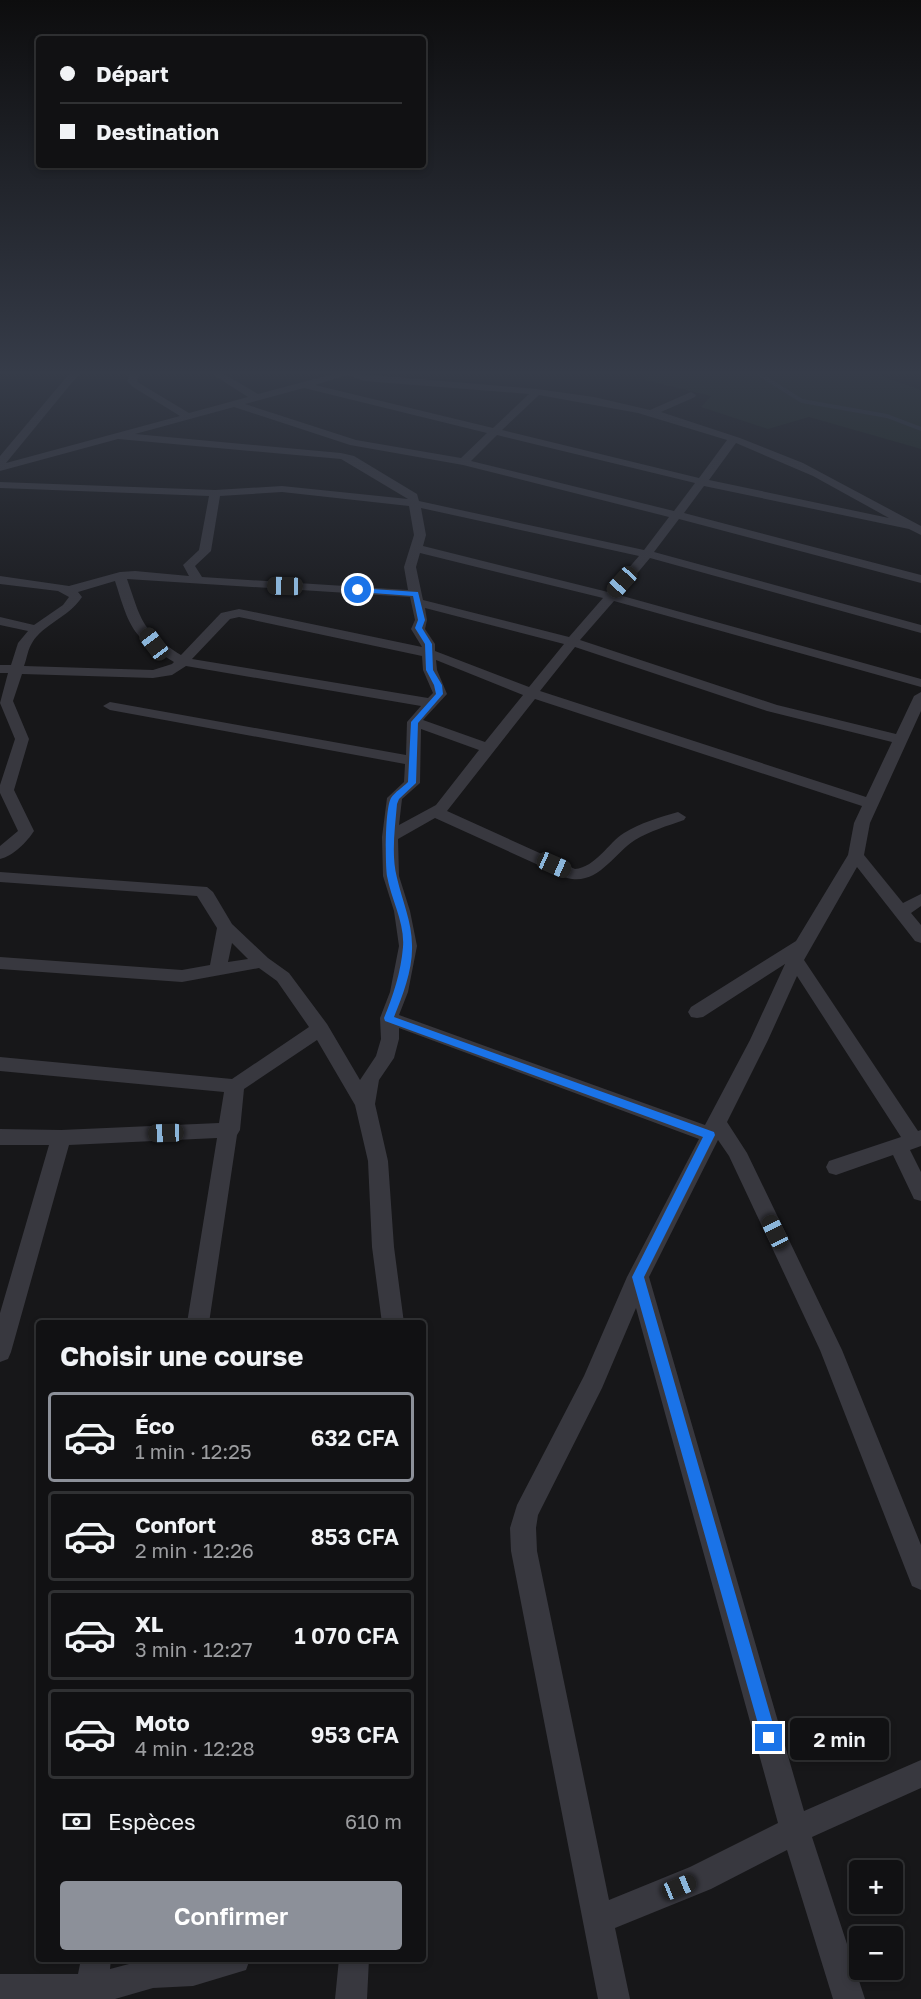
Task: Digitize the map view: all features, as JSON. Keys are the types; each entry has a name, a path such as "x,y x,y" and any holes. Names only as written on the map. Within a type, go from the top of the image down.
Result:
{"street":[{"path":"365,1104 370,1079 385,1058 390,1039 389,1018 399,992 408,946 402,911 392,876 390,837 393,804 395,798 412,783 414,722 440,694 430,670 428,644 418,628 421,620 410,567 420,535 416,503 392,467"},
{"path":"484,467 921,579"},
{"path":"644,467 910,526"},
{"path":"390,837 436,812 714,467"},
{"path":"804,467 921,531"},
{"path":"0,485 215,493 263,489 314,490 416,503 646,554 921,629"},
{"path":"197,580 189,565 205,551 215,493"},
{"path":"416,548 609,596 921,683"},
{"path":"120,576 136,625 154,644 182,661 431,703"},
{"path":"0,580 50,585 69,590 120,576 154,576 417,598 572,642 772,708 901,740"},
{"path":"0,854 26,831 6,790 22,740 6,700 28,636 73,602 75,597 69,590"},
{"path":"0,669 153,674 172,670 226,616 239,612 429,653 531,693 872,804"},
{"path":"0,621 36,629"},
{"path":"614,1999 524,1551 523,1528 526,1513 594,1381 638,1277 759,1040 798,952 856,855 862,823 921,697"},
{"path":"110,706 414,761"},
{"path":"414,722 488,748"},
{"path":"436,812 573,874 582,875 592,870 616,845 630,836 678,817"},
{"path":"856,855 921,937"},
{"path":"0,877 192,889 207,896 226,928 262,962 283,977 320,1029 365,1104 378,1161 383,1247 393,1320"},
{"path":"901,911 921,899"},
{"path":"218,969 226,928"},
{"path":"697,1012 798,952"},
{"path":"798,952 911,1141 921,1193"},
{"path":"0,963 182,976 262,962"},
{"path":"389,1018 713,1129 737,1153 831,1350 921,1577"},
{"path":"0,1064 235,1086 320,1029"},
{"path":"198,1320 230,1130 235,1086"},
{"path":"0,1137 61,1138 230,1130"},
{"path":"0,1352 61,1138"},
{"path":"836,1167 911,1141"},
{"path":"638,1277 795,1830 849,1999"},
{"path":"597,1920 700,1878 795,1830 921,1774"},
{"path":"90,1994 95,1962"},
{"path":"0,1990 90,1994 153,1973 193,1971 224,1962"},
{"path":"351,1999 354,1962"}],"route":[{"path":"358,590 416,594 421,620 418,628 428,644 430,670 440,694 414,722 412,783 395,798 393,804 390,837 392,876 402,911 408,946 399,992 389,1018 710,1135 638,1277 769,1738"}]}
